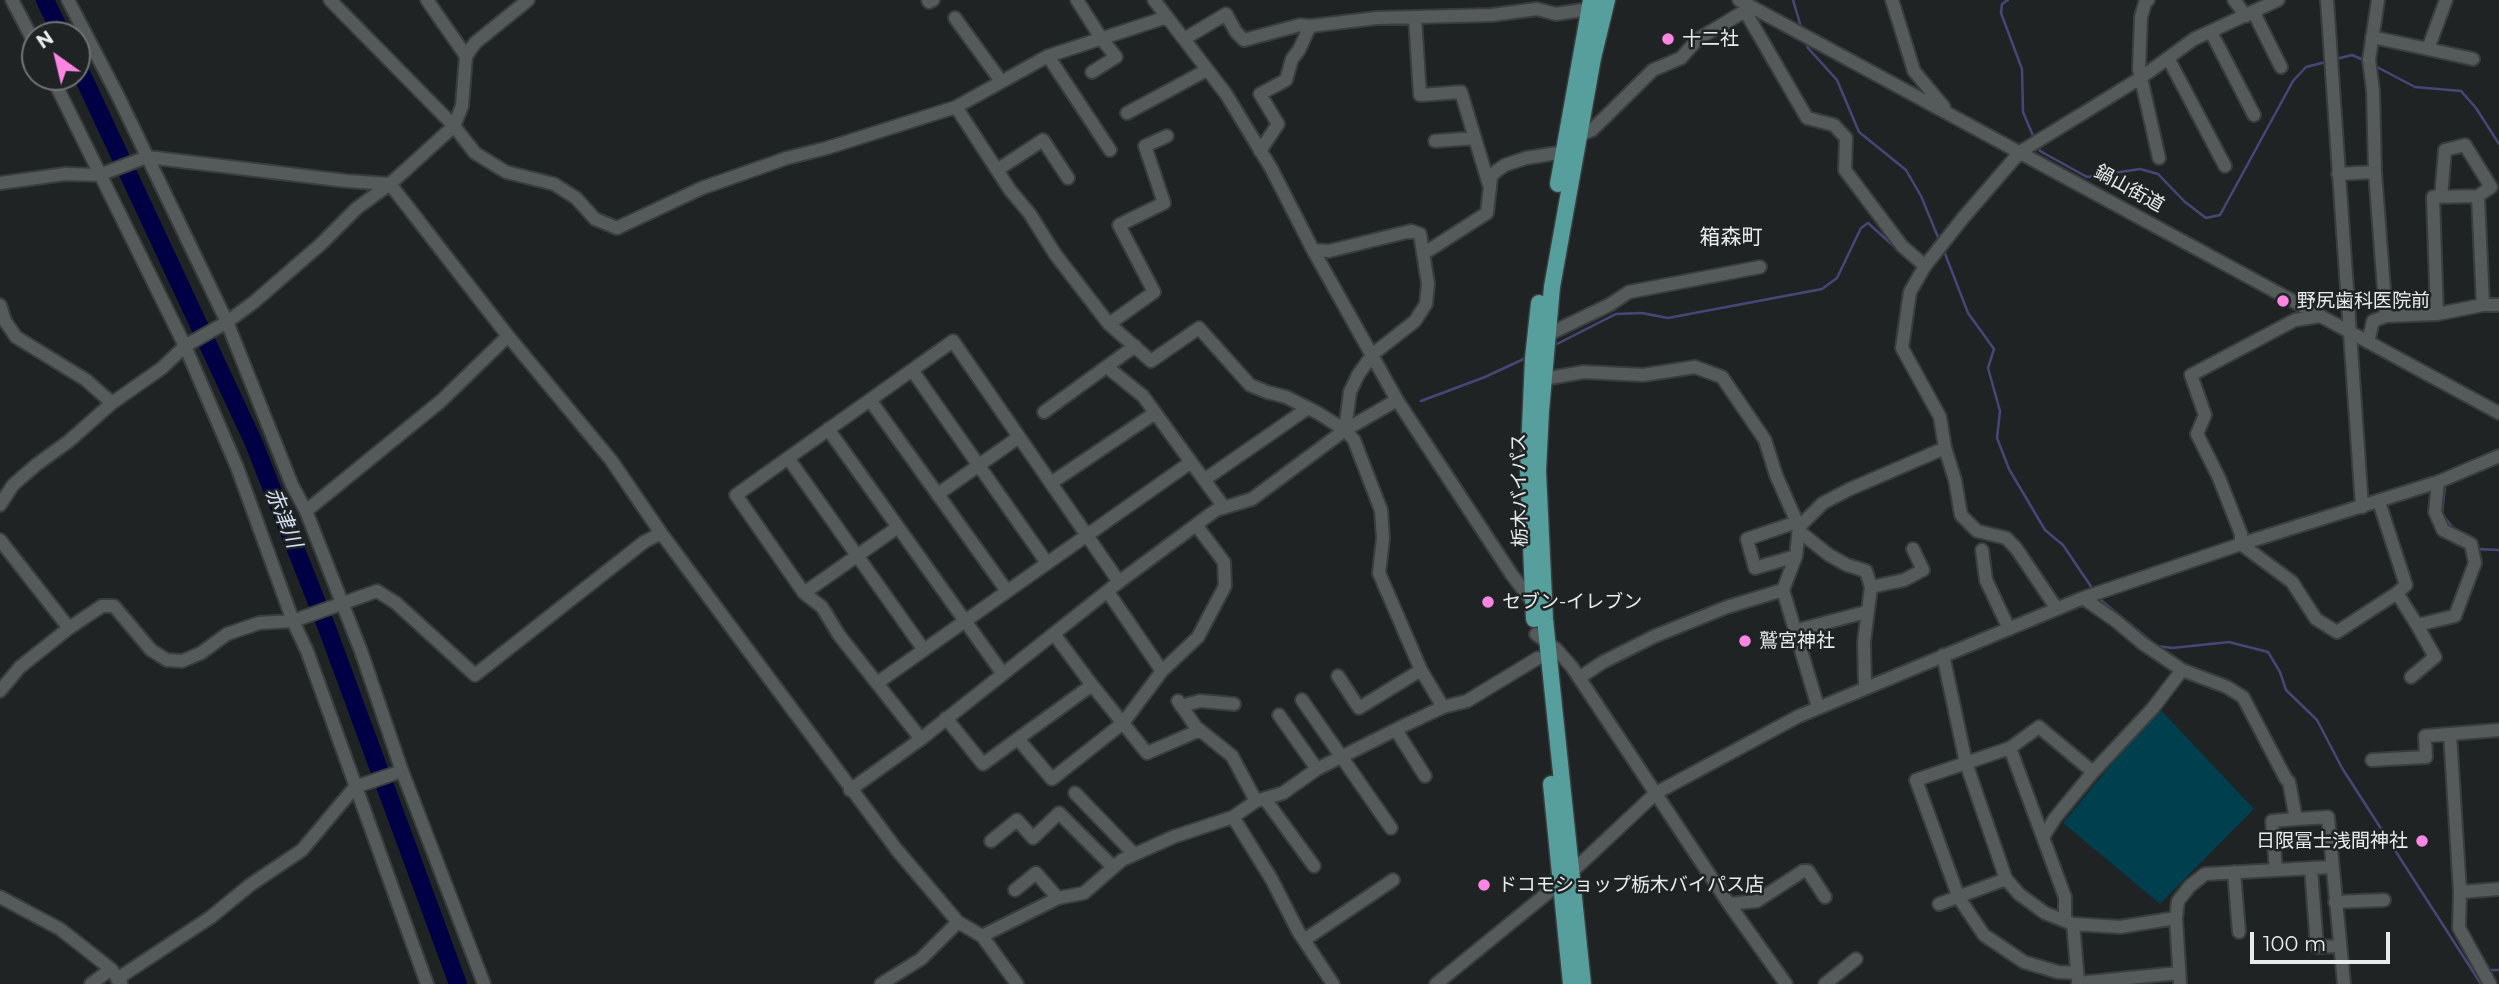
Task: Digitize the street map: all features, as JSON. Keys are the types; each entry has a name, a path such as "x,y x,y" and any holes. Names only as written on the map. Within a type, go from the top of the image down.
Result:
{"main road":[{"name":"栃木バイパス","path":"1583,984 1566,877 1538,659 1545,619 1538,471 1543,379 1555,262 1593,58 1607,0"},
{"name":"栃木バイパス","path":"1571,984 1566,877 1541,638 1533,601 1528,472 1533,358 1541,288 1590,5"}],"street":[{"path":"12,0 23,21"},
{"path":"68,0 227,322 361,652 402,771 484,984"},
{"path":"330,0 454,126 475,153 515,175 554,184 576,198 595,219 617,228 702,188 956,107 1048,56 1167,17"},
{"path":"427,0 467,56"},
{"path":"0,505 13,485 112,403 162,368 185,346 227,322 321,244 357,208 390,184 454,126 462,106 467,56 475,43 528,0"},
{"path":"1077,0 1116,57 1092,72"},
{"path":"1154,0 1226,94 1260,150 1397,400 1512,575 1545,619"},
{"path":"1526,0 1537,9"},
{"path":"1892,0 1914,71 1949,112"},
{"path":"2148,0 2141,17 2139,69 2159,158"},
{"path":"2234,0 2250,14 2281,67"},
{"path":"2056,609 2016,548 2006,538 1977,531 1961,515 1940,417 1902,348 1910,292 1925,266 2020,152 2142,77 2194,39 2278,0"},
{"path":"2327,0 2362,507"},
{"path":"2378,0 2369,60 2386,316"},
{"path":"2428,49 2446,0"},
{"path":"1184,38 1226,14 1236,33 1244,40 1300,25 1377,18 1492,15 1537,9 1556,14 1590,5"},
{"path":"1578,136 1592,131 1653,69 1681,58 1698,40 1743,5 1807,118 1834,125 1846,138 1845,170 1902,246 1925,266"},
{"name":"鍋山街道","path":"1743,5 1949,112 2499,413"},
{"path":"955,18 1001,81"},
{"path":"1415,18 1420,95 1461,92 1490,188"},
{"path":"1260,150 1278,124 1260,94 1286,80 1292,59 1310,26"},
{"path":"2211,32 2254,115"},
{"path":"2372,37 2473,59"},
{"path":"1048,56 1110,150"},
{"path":"2168,58 2225,166"},
{"path":"1127,113 1207,70"},
{"path":"59,91 104,174 185,346 237,467 293,621 359,785 427,984"},
{"path":"956,107 1055,254 1109,324 1151,361 1199,328 1250,384 1308,408 1345,430 1354,440 1381,510 1384,538 1379,573 1422,670 1443,706"},
{"path":"1109,324 1154,292 1119,225 1164,203 1145,146 1167,136"},
{"path":"1435,141 1475,138"},
{"path":"997,170 1042,140 1068,178"},
{"path":"2437,314 2433,197 2441,197 2478,196 2491,187 2466,145 2445,150 2441,197"},
{"path":"1423,254 1487,213 1491,177 1505,165 1526,158 1564,152"},
{"path":"0,183 65,174 104,174 145,157 390,184 508,336 611,460 661,533 897,850 958,922 982,936 1017,984"},
{"path":"2338,174 2375,172"},
{"path":"2478,196 2483,305"},
{"path":"1313,250 1329,251 1411,230 1420,234 1428,284 1426,304 1415,321 1373,355 1350,391 1345,430"},
{"path":"1547,335 1609,306 1629,292 1760,267"},
{"path":"0,305 5,321 16,337 86,380 112,403"},
{"path":"2368,342 2373,321 2386,316 2437,314 2483,305 2499,305"},
{"path":"2241,544 2241,534 2219,478 2197,434 2205,415 2191,375 2295,320 2320,316"},
{"path":"306,511 441,401 508,336"},
{"path":"920,739 839,635 822,607 804,593 736,495 953,341 1119,582"},
{"path":"1044,412 1135,346"},
{"path":"1107,367 1143,396 1224,507"},
{"path":"1543,379 1584,372 1643,375 1695,367 1722,377 1765,440 1776,475 1799,527 1829,555 1847,565 1866,570 1871,587 1864,642 1865,687"},
{"path":"912,370 1047,562"},
{"path":"870,400 1007,591"},
{"path":"850,790 1216,510 1252,499 1345,430 1397,400"},
{"path":"1204,480 1308,408"},
{"path":"1051,483 1155,413"},
{"path":"828,429 1003,674"},
{"path":"938,494 1020,438"},
{"path":"1796,555 1755,568 1747,539 1799,527 1823,503 1945,448"},
{"path":"1436,984 1566,877 1656,793 1818,707 2083,598 2241,544 2438,482 2499,456"},
{"path":"788,458 924,650"},
{"path":"877,683 1191,462"},
{"path":"2417,625 2455,616 2474,563 2471,544 2444,530 2435,512 2438,482"},
{"path":"2241,544 2292,582 2316,619 2337,632 2406,585 2379,502"},
{"path":"1018,739 1052,779 1123,723 1162,671 1198,637 1225,586 1224,562 1196,525"},
{"path":"804,593 898,527"},
{"path":"1799,527 1796,555 1783,590 1818,707"},
{"path":"0,689 20,667 68,628 102,606 114,606 151,650 167,660 181,660 201,653 227,634 259,623 293,621 377,591 396,603 475,674 644,541 661,533"},
{"path":"0,540 68,628"},
{"path":"1871,587 1904,580 1923,570 1913,549"},
{"path":"1982,550 1986,580 2009,629"},
{"path":"1579,678 1603,662 1654,636 1727,607 1783,590"},
{"path":"1108,592 1162,671"},
{"path":"2397,593 2435,657 2411,677"},
{"path":"2083,598 2182,670 2227,687 2243,697 2289,782 2296,819"},
{"path":"1794,631 1867,612"},
{"path":"1054,634 1147,753 1200,730"},
{"path":"1541,638 1564,658 1579,678 1728,904 1786,984"},
{"path":"1943,655 1966,763 2006,879 2019,894 2045,913 2069,923 2120,927 2176,918"},
{"path":"982,936 1058,898 1084,892 1122,860 1134,854 1173,837 1233,817 1260,800 1283,793 1317,769 1443,706 1467,701 1538,659"},
{"path":"1338,676 1359,708 1422,670"},
{"path":"2043,837 2093,772 2153,708 2182,670"},
{"path":"946,718 983,764 1092,685"},
{"path":"1302,700 1391,828"},
{"path":"1234,704 1200,701 1180,704 1200,730 1232,756 1260,800 1314,866"},
{"path":"1279,715 1317,769"},
{"path":"2093,772 2039,727 2010,748 1916,780 1959,898 1984,934 2024,962 2078,980 2180,979 2176,918 2178,901 2190,886 2205,874 2331,867"},
{"path":"1396,730 1425,776"},
{"path":"2372,760 2426,757 2425,736 2499,730"},
{"path":"2450,734 2460,892 2459,928 2490,984"},
{"path":"2010,748 2065,897 2078,980"},
{"path":"91,984 116,977 211,917 250,885 302,850 359,785 402,771"},
{"path":"1075,793 1134,854"},
{"path":"991,841 1017,820 1033,838 1059,813 1113,867"},
{"path":"1233,817 1272,880 1304,940 1333,984"},
{"path":"2276,870 2272,821 2328,817 2344,984"},
{"path":"2311,868 2317,947 2340,946"},
{"path":"1728,904 1757,901 1803,871 1808,871 1825,897"},
{"path":"2234,872 2239,932"},
{"path":"1015,890 1036,873 1058,898"},
{"path":"1939,904 2006,879"},
{"path":"1304,940 1392,880"},
{"path":"2460,892 2499,889"},
{"path":"0,897 60,929 116,977"},
{"path":"2335,902 2384,900"},
{"path":"881,984 921,960 958,922"},
{"path":"1825,984 1856,959"}],"shaded area":[{"path":"2158,707 2254,809 2160,904 2063,823"}],"waterway":[{"name":"赤津川","path":"45,0 55,21"},
{"path":"1793,0 1801,27"},
{"path":"2008,0 2002,4 2001,13 2022,69 2023,112 2034,138"},
{"path":"1805,40 1808,48 1837,80 1859,132 1906,170 1921,196 1940,242"},
{"path":"2336,59 2352,55 2366,61"},
{"path":"2038,147 2040,151 2087,177 2140,169 2158,174 2185,202 2206,218 2220,215 2293,81 2306,67 2326,62"},
{"path":"2375,66 2415,87 2461,91 2476,108 2499,144"},
{"name":"赤津川","path":"90,91 253,441 327,628 458,984"},
{"path":"1553,346 1616,314 1642,313 1668,318 1822,289 1837,278 1861,228 1868,223 1898,250"},
{"path":"1922,259 1938,239"},
{"path":"1944,251 1968,313 1994,349 1988,368 2000,411 1997,438 2009,469 2045,530 2063,545 2094,591"},
{"path":"1421,401 1485,377 1528,357"},
{"path":"2445,486 2442,514 2453,528"},
{"path":"2476,549 2499,550"},
{"path":"2097,597 2157,646 2172,648 2229,642 2268,652 2280,672 2286,690 2317,720 2342,768 2481,984"},
{"path":"2486,970 2499,970"}],"place":[{"name":"十二社","path":"1668,39"},
{"name":"野尻歯科医院前","path":"2283,301"},
{"name":"セブン-イレブン","path":"1488,602"},
{"name":"鷲宮神社","path":"1745,641"},
{"name":"日限冨士浅間神社","path":"2422,841"},
{"name":"ドコモショップ栃木バイパス店","path":"1484,885"}],"district":[{"name":"箱森町","path":"1731,238"}]}
